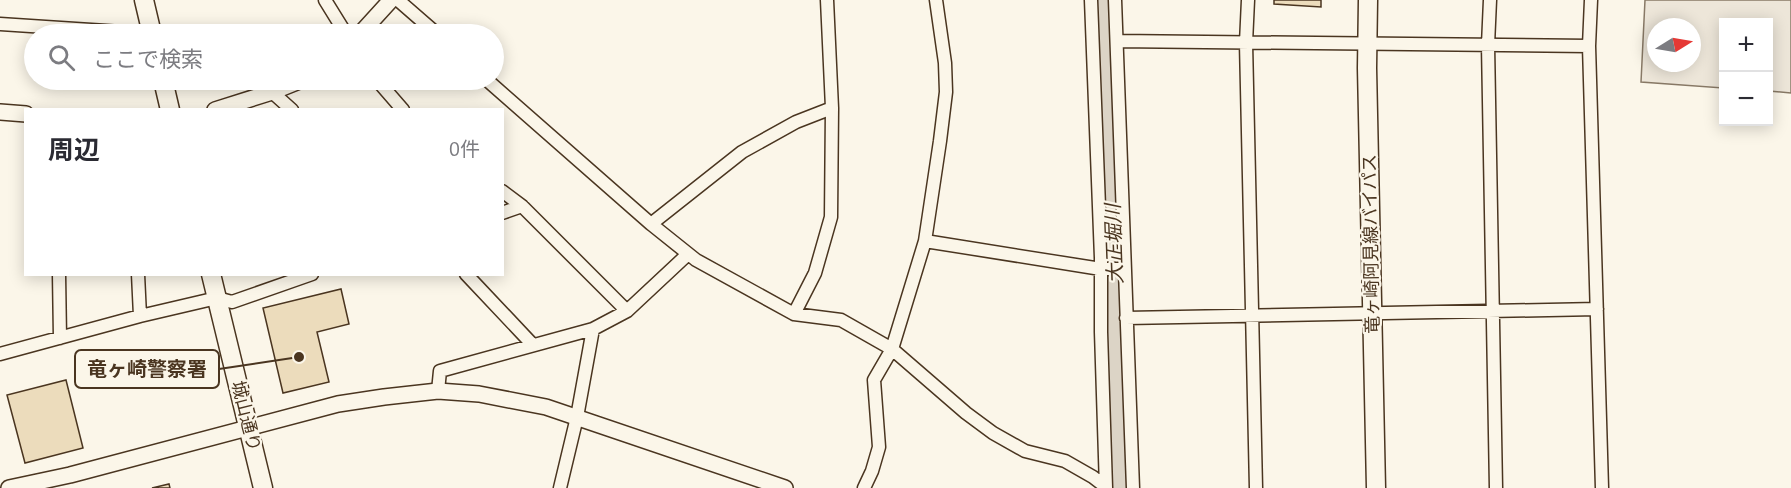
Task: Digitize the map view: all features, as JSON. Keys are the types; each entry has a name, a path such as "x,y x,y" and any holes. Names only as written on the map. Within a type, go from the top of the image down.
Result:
{"main road":[{"path":"144,0 150,24"},
{"name":"竜ヶ崎阿見線バイパス","path":"1368,0 1366,44 1376,488"},
{"path":"165,90 170,108"},
{"name":"城山通り","path":"212,276 263,488"}],"street":[{"path":"325,0 340,24"},
{"path":"369,24 391,0"},
{"path":"398,0 425,24"},
{"path":"794,314 815,273 831,217 832,108 827,0"},
{"path":"864,488 879,447 873,380 892,349 925,241 946,92 945,63 936,0"},
{"path":"1091,0 1103,269 1101,332 1106,488"},
{"path":"1115,0 1123,269 1133,488"},
{"path":"1248,0 1246,43 1256,488"},
{"path":"1490,0 1488,45 1496,488"},
{"path":"1591,0 1589,46 1602,488"},
{"path":"0,24 24,26"},
{"path":"1117,41 1589,46"},
{"path":"221,108 277,90"},
{"path":"386,90 401,108"},
{"path":"498,90 688,254 794,314 840,320 892,349 966,413 993,433 1025,450 1065,461 1093,477 1106,488"},
{"path":"272,92 290,108"},
{"path":"651,224 742,152 796,122 832,108"},
{"path":"0,112 24,114"},
{"path":"504,192 522,206 627,311"},
{"path":"504,212 522,206"},
{"path":"925,241 1103,269 1123,269"},
{"path":"438,391 440,371 593,329 627,311 688,254"},
{"path":"59,276 60,338"},
{"path":"138,276 140,316"},
{"path":"0,354 140,316 217,298 232,302 306,276"},
{"path":"468,276 532,345"},
{"path":"1126,318 1597,309"},
{"path":"560,488 577,417 593,329"},
{"path":"9,488 80,473 338,404 438,391 479,394 546,407 784,488"}],"shaded area":[{"path":"1645,0 1791,0 1791,93 1773,91 1773,18 1719,18 1719,88 1641,82"}],"building":[{"path":"1274,0 1321,0 1321,7 1274,4"},
{"path":"341,289 349,324 317,332 329,382 283,393 263,308"},
{"path":"66,380 83,448 25,463 7,395"},
{"path":"169,484 170,488 152,488"}],"waterway":[{"name":"大正堀川","path":"1105,0 1123,488"}],"place":[{"name":"竜ヶ崎警察署","path":"299,357"}]}
